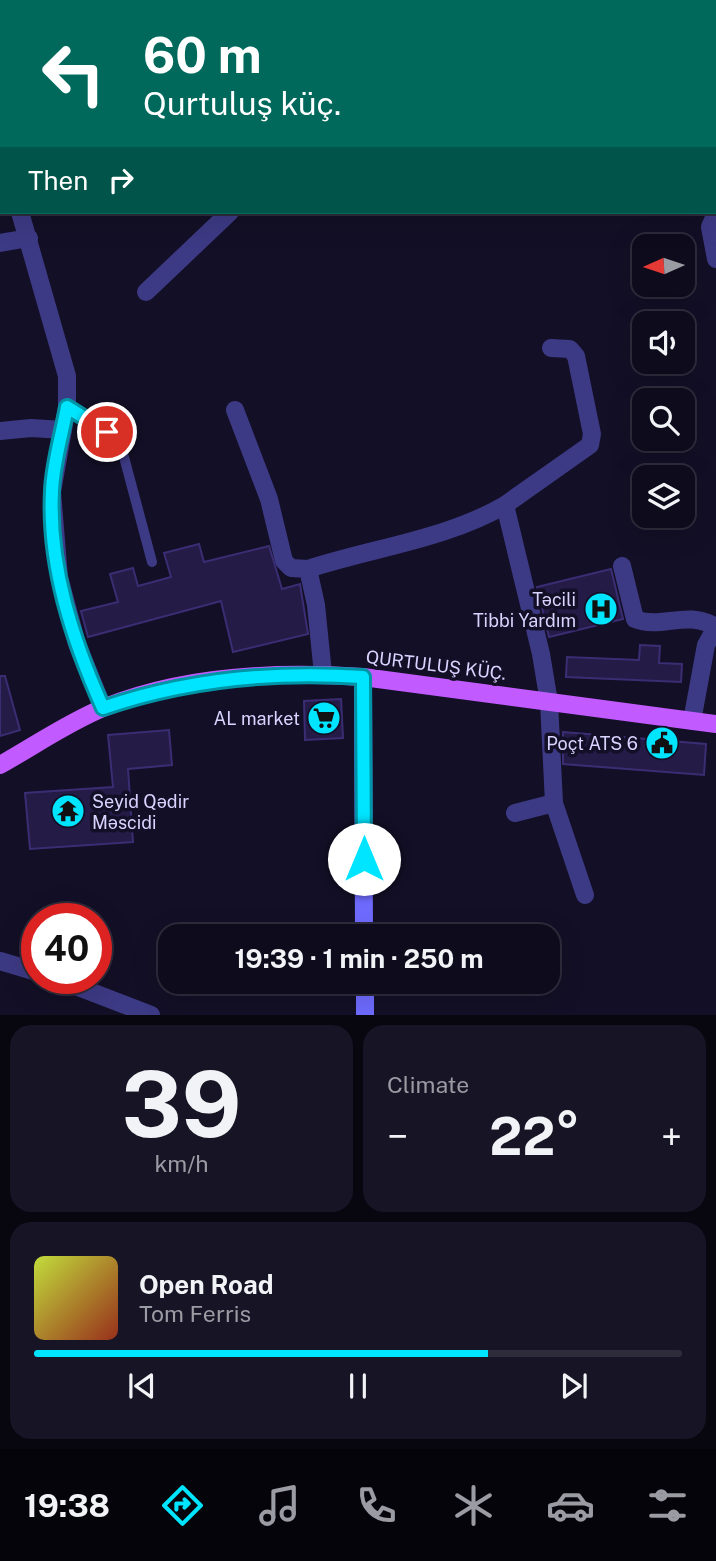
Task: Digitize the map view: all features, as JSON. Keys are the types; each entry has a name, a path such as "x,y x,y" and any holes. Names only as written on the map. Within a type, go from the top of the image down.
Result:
{"main road":[{"name":"QURTULUŞ KÜÇ.","path":"0,765 103,708 184,685 248,677 323,674 363,677 716,724"}],"street":[{"path":"21,214 67,376 67,407 52,492 59,577 77,644 103,708"},
{"path":"146,292 228,214"},
{"path":"716,214 710,227 716,258"},
{"path":"0,243 29,238"},
{"path":"235,410 269,499 284,561 291,568 308,569 478,521 590,445 592,434 576,356 570,349 551,348"},
{"path":"0,431 31,428 63,430"},
{"path":"505,505 532,613 549,702 554,803 585,895"},
{"path":"622,566 635,619 643,622 690,618 704,620 716,627 706,645 692,721"},
{"path":"308,569 316,605 323,674"},
{"path":"363,677 365,924"},
{"path":"515,813 554,803"},
{"path":"0,961 21,967"},
{"path":"97,994 151,1015"},
{"path":"365,994 365,1015"}],"lane":[{"path":"67,407 107,432 117,444 124,457 152,562"}],"building":[{"path":"199,544 204,562 269,546 282,589 300,584 308,634 233,652 221,601 88,637 81,611 118,602 110,574 133,568 138,586 171,577 164,553"},
{"path":"611,569 623,619 549,637 537,587"},
{"path":"640,645 660,646 659,663 682,664 681,682 566,677 567,657 639,660"},
{"path":"0,676 5,676 20,730 0,736"},
{"path":"341,699 343,738 305,740 304,701"},
{"path":"169,730 172,765 128,769 133,842 30,849 25,793 113,787 108,735"},
{"path":"563,732 706,744 704,775 563,764"}],"place":[{"name":"Təcili Tibbi Yardım","path":"601,609"},
{"name":"AL market","path":"324,718"},
{"name":"Poçt ATS 6","path":"662,743"},
{"name":"Seyid Qədir Məscidi","path":"68,811"}],"route":[{"path":"107,432 67,407 52,492 53,530 59,577 77,644 103,708 143,694 184,685 248,677 323,674 363,677 364,859"}]}
